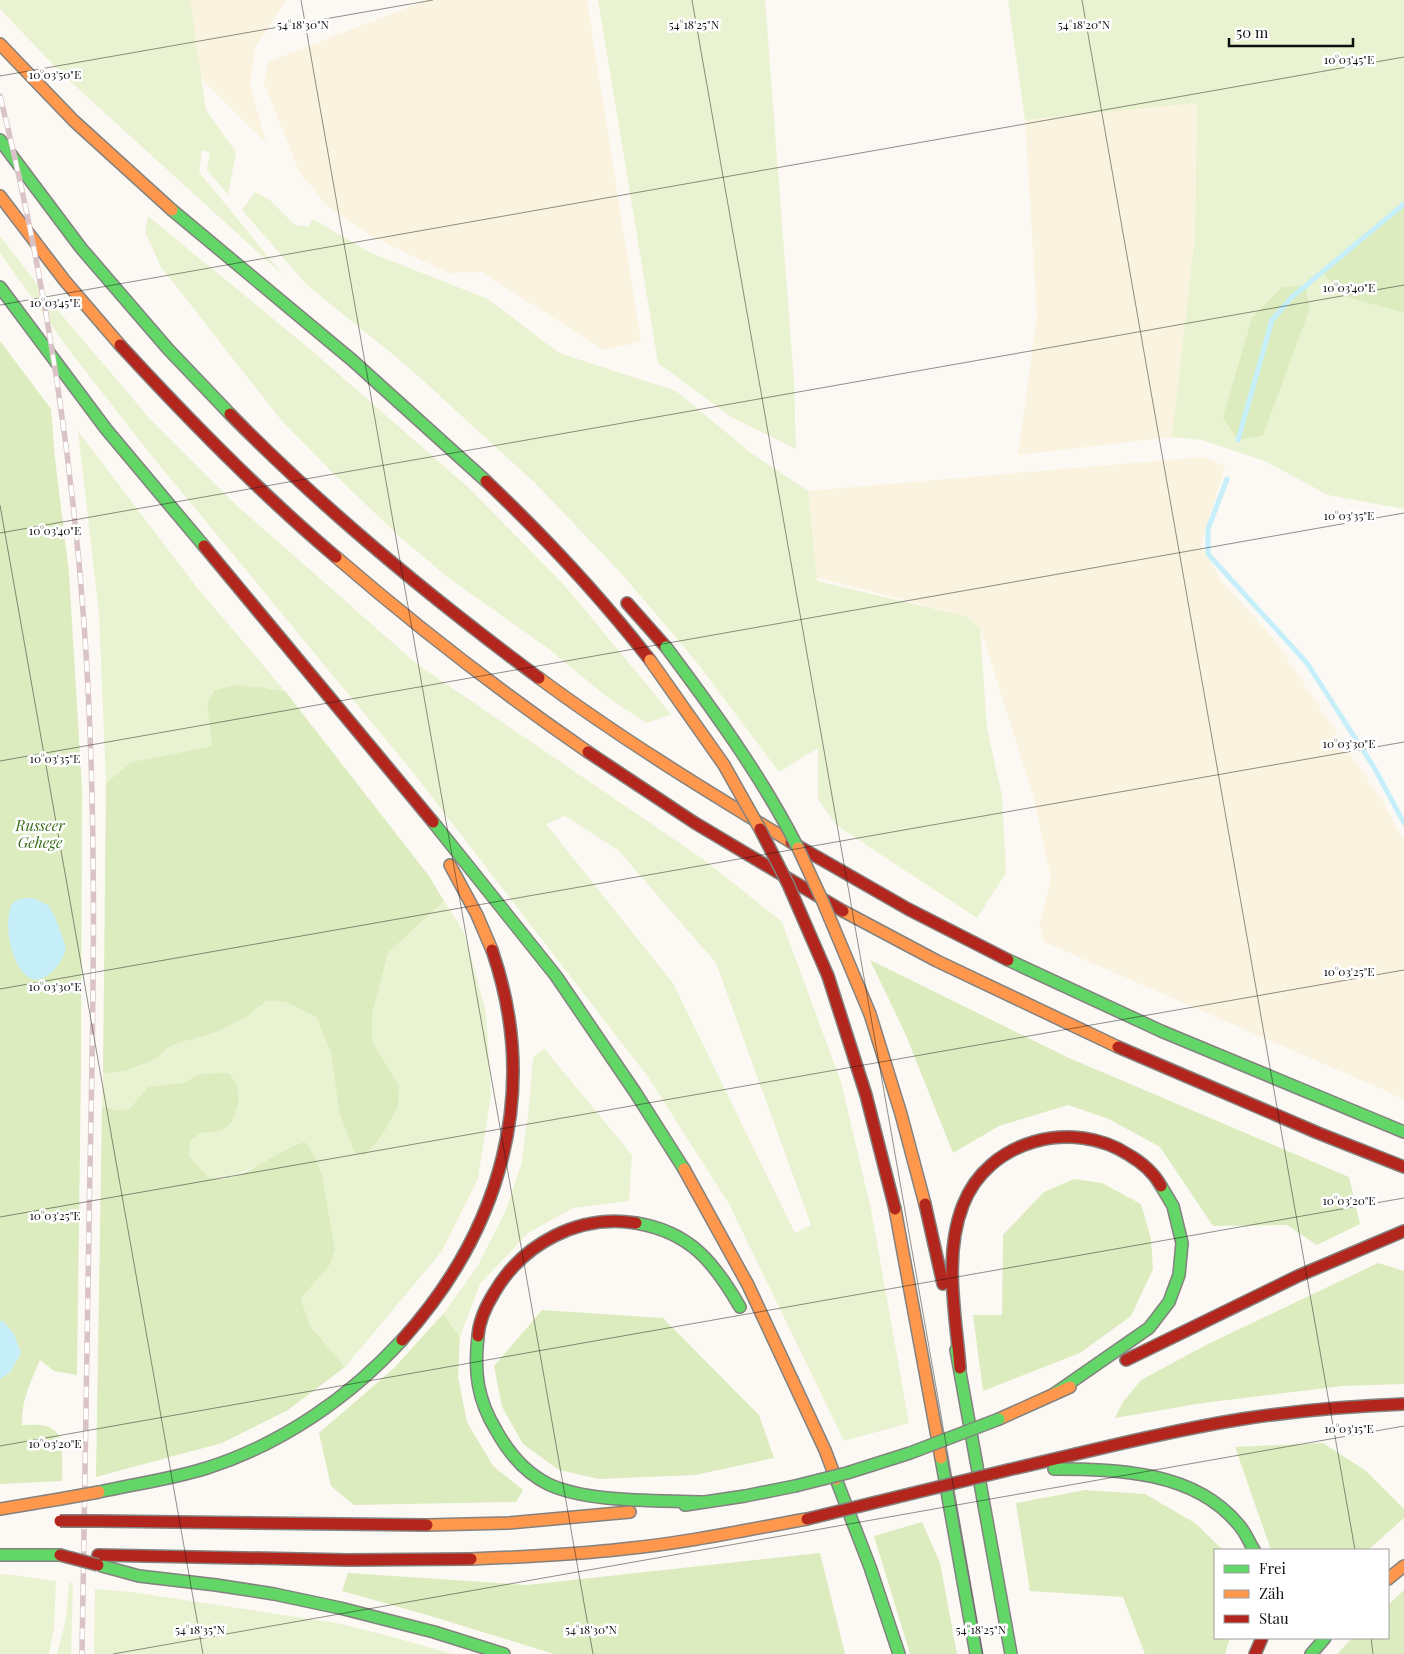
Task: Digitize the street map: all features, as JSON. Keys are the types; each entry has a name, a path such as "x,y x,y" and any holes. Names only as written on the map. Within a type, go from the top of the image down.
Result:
{"highway":[{"path":"0,44 101,148 377,381 494,489 603,602 630,633 706,738 760,829 790,889 828,976 866,1090 895,1208 976,1654"},
{"path":"0,140 31,184 112,285 184,366 242,426 302,485 403,574 499,650 567,700 716,799 888,899 1060,985 1159,1031 1404,1132"},
{"path":"0,196 63,277 137,362 206,436 360,580 411,622 547,725 648,794 859,920 917,951 1143,1059 1404,1167"},
{"path":"0,287 106,429 407,790 556,976 635,1092 676,1156 748,1285 825,1450 870,1567 899,1654"},
{"path":"494,489 542,518"},
{"path":"618,592 666,647 717,716 760,781 824,903 870,1014 901,1113 925,1205 960,1368 1011,1654"},
{"path":"0,1509 99,1492 196,1471 231,1459 282,1436 332,1404 381,1362 404,1339 429,1308 464,1257 486,1210 503,1160 512,1108 512,1050 507,1004 494,957 476,911 407,790"},
{"path":"960,1368 953,1281 954,1237 960,1213 969,1192 983,1174 1000,1158 1016,1148 1035,1140 1051,1136 1070,1136 1106,1142 1114,1145 1147,1168 1161,1184 1172,1204 1179,1225 1182,1247 1177,1283 1162,1314 1149,1328 1054,1394"},
{"path":"702,1502 584,1496 547,1483 527,1468 511,1452 485,1410 477,1379 475,1359 477,1341 484,1315 494,1290 510,1267 531,1248 555,1234 578,1225 609,1221 633,1222 655,1227 689,1243 726,1280 746,1318"},
{"path":"56,1521 418,1526 509,1523 647,1510 745,1496 794,1486 847,1473 910,1453 999,1419 1210,1320 1302,1273 1404,1231"},
{"path":"770,1358 825,1450"},
{"path":"0,1555 60,1555 98,1560 410,1560 513,1558 599,1552 691,1541 807,1519 1138,1439 1219,1423 1331,1408 1404,1404"},
{"path":"1008,1470 1068,1469 1142,1474 1185,1485 1205,1495 1222,1507 1239,1524 1253,1549"},
{"path":"98,1560 139,1576 216,1584 340,1608 401,1623 504,1654"},
{"path":"1389,1578 1404,1566"},
{"path":"999,1586 1018,1636"},
{"path":"1255,1654 1262,1639"},
{"path":"1311,1654 1324,1639"}],"shaded area":[{"path":"190,0 286,0 256,46 250,83 266,143 200,77"},
{"path":"427,0 587,0 641,342 603,350 482,272 448,273 369,235 327,206 300,173 264,84 268,62"},
{"path":"1197,102 1195,234 1172,437 1018,455 1037,316 1025,120"},
{"path":"1203,457 1225,466 1201,545 1222,582 1274,639 1384,804 1404,841 1404,1099 1044,942 1039,925 1051,879 1034,798 980,628 965,616 816,577 808,491"}],"green space":[{"path":"0,0 190,0 206,110 236,152 228,195 207,170 210,152 202,150 199,172 285,277 62,74 0,9"},
{"path":"598,0 765,0 794,381 796,449 731,417 658,363"},
{"path":"1008,0 1404,0 1404,204 1322,272 1343,296 1404,313 1404,509 1328,495 1265,461 1202,440 1172,437 1195,234 1197,103 1025,120"},
{"path":"255,192 270,200 295,225 308,227 313,219 369,252 488,299 559,353 676,391 751,453 808,491 817,581 965,616 980,628 987,728 1002,796 1006,873 977,918 836,825 818,799 818,748 779,772 695,660 620,572 535,483 407,366 307,285 242,210"},
{"path":"1404,204 1404,313 1343,296 1322,272"},
{"path":"148,216 310,349 470,489 566,587 671,714 647,723 611,700 546,647 450,579 402,539 281,420 161,267 145,232"},
{"path":"0,236 56,308 150,419 233,502 417,664 703,859 782,922 841,1082 871,1209 909,1423 844,1441 729,1204 648,1077 415,775 147,450 69,350 0,253","holes":["565,816 618,850 716,963 811,1225 795,1233 673,983 546,824"]},
{"path":"1305,286 1310,308 1263,435 1238,440 1223,418 1252,318 1282,287"},
{"name":"Russeer Gehege","path":"0,341 51,409 69,573 82,788 77,1375 54,1371 40,1360 27,1391 23,1408 22,1425 47,1426 58,1434 62,1454 62,1481 0,1484 0,1379 10,1372 21,1353 14,1334 3,1321 0,1321"},
{"path":"78,431 195,585 285,691 250,686 214,690 207,704 212,746 131,762 106,783 99,614"},
{"path":"236,685 285,691 429,876 444,901 388,953 372,1015 372,1041 399,1085 398,1107 382,1135 364,1156 354,1152 339,1112 331,1052 316,1017 286,1002 267,1001 248,1016 217,1032 172,1045 152,1061 125,1071 103,1074 106,783 131,762 212,746 207,704 214,690"},
{"path":"444,901 464,932 486,1012 491,1094 478,1179 442,1251 345,1367 310,1326 301,1297 329,1266 259,1165 228,1178 209,1178 189,1156 189,1141 201,1133 221,1131 201,1074 182,1083 148,1087 129,1109 116,1110 102,1106 103,1074 125,1071 152,1061 172,1045 217,1032 248,1016 267,1001 286,1002 316,1017 331,1052 339,1112 354,1152 399,1085 372,1041 372,1015 388,953"},
{"path":"870,960 1069,1058 1349,1177 1360,1224 1317,1245 1287,1225 1213,1226 1160,1147 1109,1119 1068,1105 999,1126 953,1153 905,1033"},
{"path":"544,1048 632,1155 629,1201 573,1208 528,1233 480,1284 460,1337 443,1314 477,1267 505,1212 521,1165 533,1058"},
{"path":"229,1073 237,1085 239,1100 232,1122 221,1131 201,1133 190,1141 189,1156 209,1178 227,1179 248,1171 305,1142 314,1155 322,1176 335,1250 329,1266 301,1298 310,1326 345,1367 288,1410 222,1443 96,1477 102,1106 116,1110 129,1109 148,1087 182,1083 201,1074"},
{"path":"1074,1179 1102,1183 1141,1204 1151,1239 1153,1269 1131,1316 1080,1353 983,1391 973,1315 1002,1315 1003,1235 1044,1192"},
{"path":"1378,1263 1404,1271 1404,1384 1343,1386 1203,1403 1115,1418 1123,1402 1141,1380 1208,1344"},
{"path":"542,1310 663,1318 759,1415 774,1458 695,1475 599,1479 559,1470 523,1444 502,1407 494,1366"},
{"path":"443,1314 460,1337 458,1377 467,1422 493,1466 523,1490 516,1502 354,1505 331,1486 319,1433 393,1369"},
{"path":"1323,1443 1366,1471 1404,1509 1404,1518 1369,1549 1271,1549 1235,1447"},
{"path":"1085,1490 1145,1494 1195,1523 1222,1549 1214,1549 1214,1639 1230,1639 1225,1654 1145,1654 1123,1597 1030,1591 1016,1503"},
{"path":"922,1522 940,1563 957,1654 910,1654 874,1536"},
{"path":"820,1553 845,1654 554,1654 342,1591 348,1573 527,1585"},
{"path":"6,1574 56,1581 54,1629 49,1654 0,1654 0,1575"},
{"path":"69,1583 73,1583 71,1654 57,1654 66,1619"},
{"path":"95,1589 131,1592 337,1623 453,1654 94,1654"},
{"path":"1404,1590 1404,1654 1337,1654 1351,1639 1389,1639 1389,1604"}],"water":[{"path":"33,898 48,905 55,917 66,947 60,963 55,969 48,975 37,979 28,977 20,968 14,956 8,927 12,904 19,899"},
{"path":"0,1321 3,1321 14,1334 21,1353 10,1372 0,1379"}],"waterway":[{"path":"1238,440 1272,320 1292,297 1404,204"},
{"path":"1227,479 1208,529 1208,554 1307,663 1375,769 1404,823"}],"railway":[{"path":"0,96 42,292 63,424 78,557 88,691 93,827 93,1030 82,1654"}],"traffic: fast":[{"path":"0,140 81,248 168,349 230,414"},
{"path":"172,210 352,360 486,481"},
{"path":"0,287 106,429 204,546"},
{"path":"666,647 753,770 798,848"},
{"path":"433,822 556,976 635,1092 684,1169"},
{"path":"1008,960 1161,1031 1404,1132"},
{"path":"1054,1394 1149,1328 1169,1302 1179,1275 1182,1243 1173,1206 1161,1186"},
{"path":"636,1223 655,1227 671,1234 699,1252 720,1276 740,1307"},
{"path":"478,1336 476,1361 478,1384 485,1407 506,1446 532,1474 548,1484 583,1495 603,1498 702,1502"},
{"path":"99,1492 194,1472 235,1458 262,1446 288,1432 337,1399 360,1381 402,1340"},
{"path":"956,1350 1011,1654"},
{"path":"795,1486 847,1473 910,1453 999,1419"},
{"path":"941,1458 976,1654"},
{"path":"1054,1469 1128,1472 1177,1483 1200,1493 1220,1506 1245,1533 1253,1549"},
{"path":"836,1479 870,1567 899,1654"},
{"path":"685,1505 795,1486"},
{"path":"0,1555 60,1555"},
{"path":"102,1566 139,1576 274,1594 340,1608 434,1632 504,1654"},
{"path":"1311,1654 1324,1639"}],"traffic: slow":[{"path":"0,44 74,121 172,210"},
{"path":"0,196 65,281 120,345"},
{"path":"336,557 397,609 460,658 588,752"},
{"path":"650,660 724,765 760,829"},
{"path":"539,678 632,743 791,842"},
{"path":"798,848 870,1014"},
{"path":"450,865 477,915 492,950"},
{"path":"843,911 937,961 1118,1047"},
{"path":"870,1014 901,1114 925,1204"},
{"path":"684,1169 748,1285 825,1450 836,1479"},
{"path":"895,1209 941,1458"},
{"path":"999,1419 1070,1387"},
{"path":"60,1499 99,1492"},
{"path":"0,1509 60,1499"},
{"path":"427,1525 509,1523 630,1512"},
{"path":"471,1559 604,1551 715,1536 807,1519"},
{"path":"1389,1578 1404,1566"}],"traffic: jam":[{"path":"120,345 225,454 279,507 336,557"},
{"path":"230,414 303,485 379,552 539,678"},
{"path":"486,481 571,568 612,613 650,660"},
{"path":"204,546 433,822"},
{"path":"627,603 666,647"},
{"path":"588,752 695,823 843,911"},
{"path":"760,829 788,884 828,976"},
{"path":"791,842 908,909 1008,960"},
{"path":"402,1340 436,1297 465,1253 487,1206 502,1157 511,1107 513,1055 506,1003 492,950"},
{"path":"828,976 866,1095 895,1209"},
{"path":"1118,1047 1318,1133 1404,1167"},
{"path":"960,1368 952,1286 952,1265 957,1225 963,1205 975,1183 991,1165 1011,1151 1034,1142 1058,1137 1083,1138 1107,1144 1129,1155 1147,1168 1161,1186"},
{"path":"925,1204 943,1284"},
{"path":"478,1336 483,1314 494,1293 506,1275 520,1260 537,1247 554,1236 594,1223 615,1221 636,1223"},
{"path":"1126,1360 1298,1276 1404,1231"},
{"path":"1008,1470 1212,1424 1323,1409 1404,1404"},
{"path":"807,1519 1008,1470"},
{"path":"60,1521 98,1521"},
{"path":"98,1521 427,1525"},
{"path":"60,1555 98,1565"},
{"path":"98,1555 348,1560 471,1559"},
{"path":"1255,1654 1262,1639"}]}
